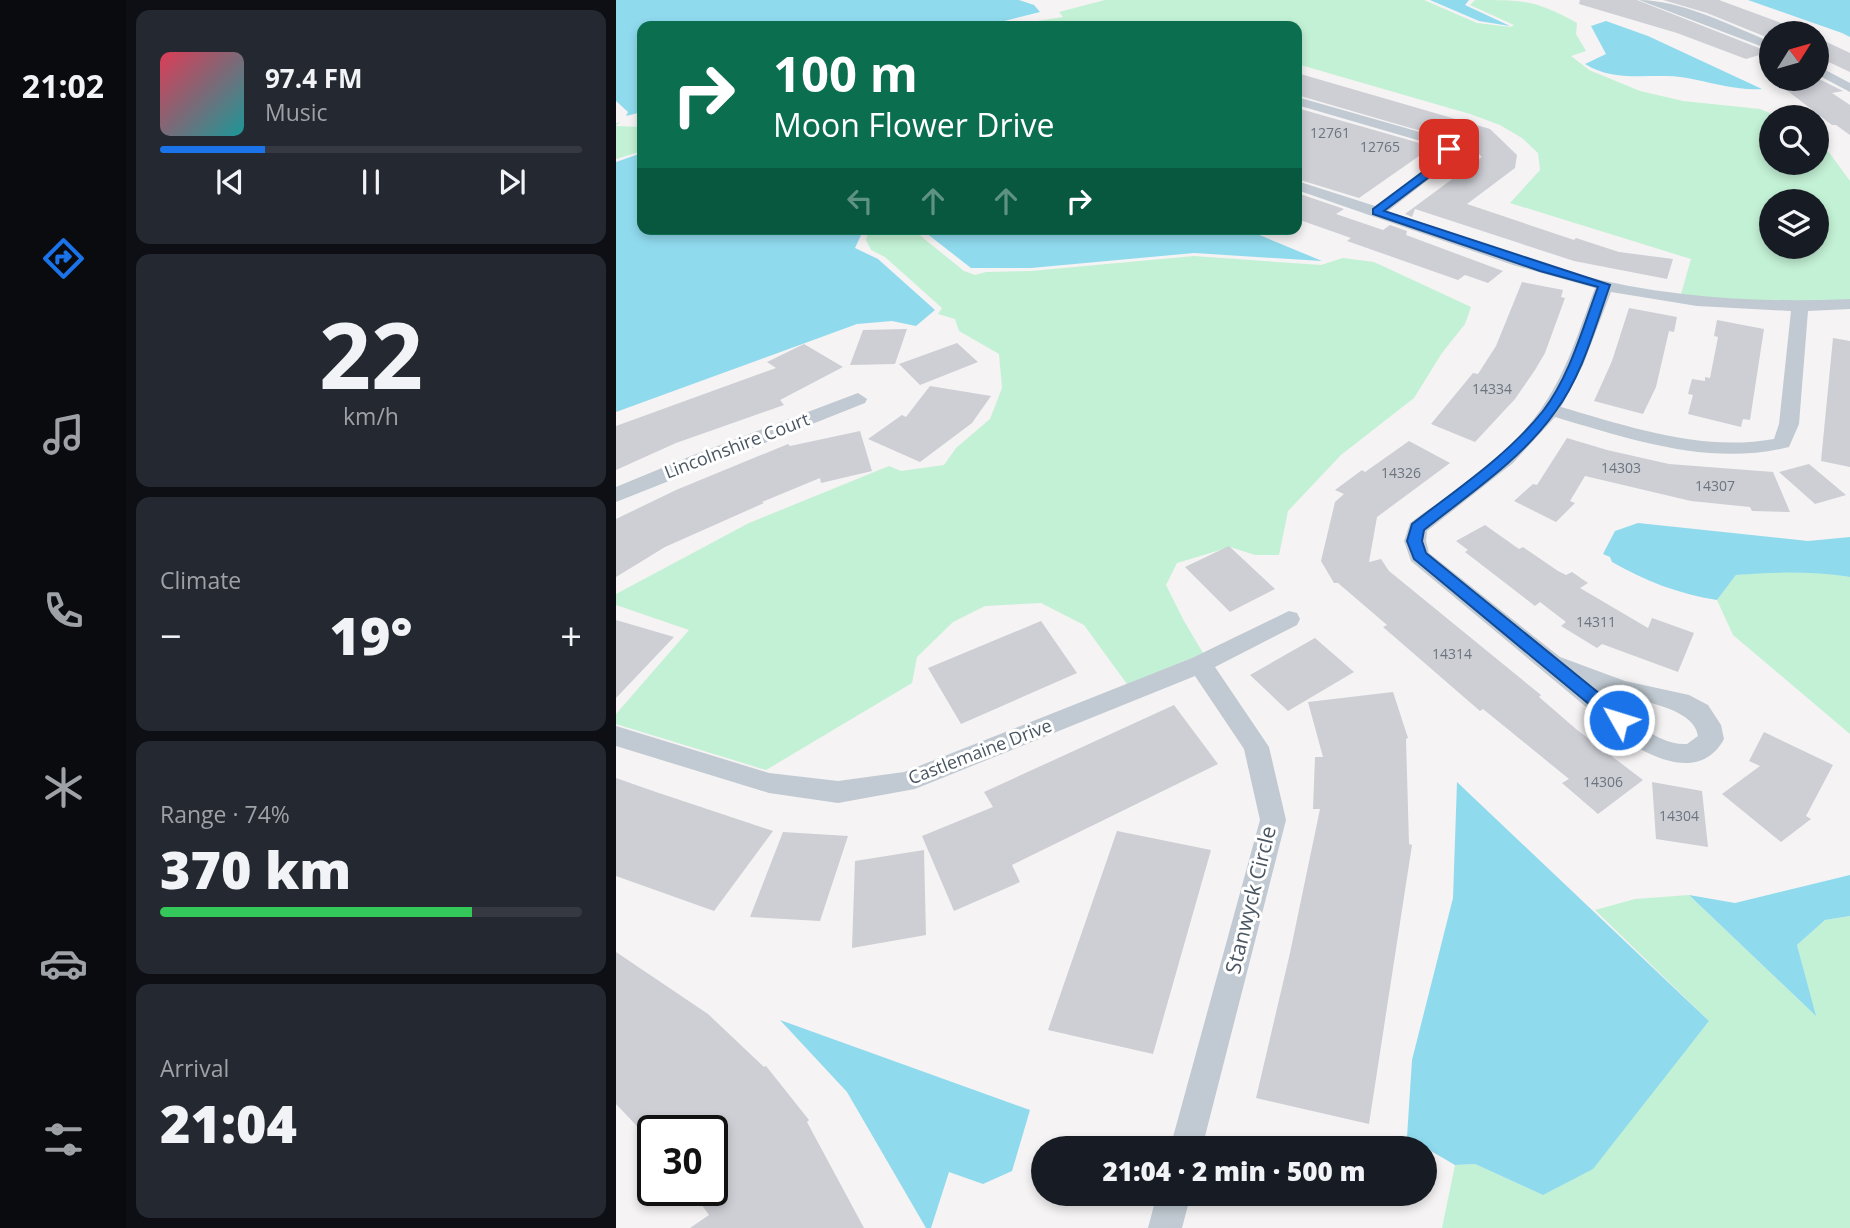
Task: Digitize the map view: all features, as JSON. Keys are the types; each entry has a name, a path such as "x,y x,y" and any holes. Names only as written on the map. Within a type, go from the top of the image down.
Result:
{"street":[{"path":"1645,0 1759,41"},
{"path":"1829,76 1850,88"},
{"path":"1302,102 1436,141 1449,149 1449,157 1377,212"},
{"path":"1302,188 1544,268 1605,285 1708,302 1800,307 1850,304"},
{"path":"1550,663 1622,689 1680,702 1699,712 1709,725 1711,739 1699,751 1679,755 1660,749 1637,734 1550,663 1419,555 1415,541 1417,528 1515,450 1550,410 1575,362 1605,285"},
{"path":"1550,410 1649,438 1710,447 1758,450 1782,443 1789,424 1800,307"},
{"name":"Lincolnshire Court","path":"616,495 698,460 858,399"},
{"name":"Castlemaine Drive","path":"616,736 769,783 838,792 906,782 1200,664 1289,619"},
{"name":"Stanwyck Circle","path":"1189,1136 1273,820 1256,747 1200,664"},
{"path":"1165,1228 1171,1206"}],"green space":[{"path":"1105,0 1424,0 1477,23 1511,27 1514,25 1470,5 1475,0 1518,1 1551,10 1577,23 1576,34 1586,51 1571,56 1589,70 1640,91 1683,101 1759,109 1759,175 1829,175 1829,152 1850,181 1850,300 1765,301 1681,294 1691,259 1510,203 1540,170 1538,153 1522,138 1500,125 1470,114 1302,65 1302,21 1037,21 1063,17 1059,12"},
{"path":"616,126 637,127 637,153 616,159"},
{"path":"867,235 919,235 964,271 975,275 1194,256 1321,265 1343,258 1374,262 1471,307 1465,324 1442,353 1414,398 1341,455 1288,511 1279,555 1255,555 1230,547 1177,563 1166,585 1203,653 1195,657 1127,684 1084,625 1041,603 985,606 953,622 917,657 912,683 766,770 616,724 616,714 689,630 616,605 616,594 749,523 889,466 901,471 944,465 956,448 990,419 1002,388 999,354 959,331 955,319 938,314 942,308 885,257 871,250 866,240"},
{"path":"1779,571 1821,572 1850,577 1850,734 1733,635 1717,600 1736,575"},
{"path":"1689,895 1815,1015 1797,945 1825,920 1850,916 1850,1228 1442,1228 1455,1165 1475,1164 1543,1195 1666,1075 1709,1021 1595,910 1635,899"}],"water":[{"path":"616,0 1019,0 1034,5 1040,12 1005,21 637,21 637,113 626,116 628,112 616,101"},
{"path":"1430,0 1469,0 1465,5 1510,26 1479,21"},
{"path":"1748,0 1850,0 1850,37 1829,28 1829,21 1808,21"},
{"path":"1606,21 1648,36 1759,89 1674,76 1622,76 1597,70 1585,64 1606,54 1591,26"},
{"path":"637,155 637,235 861,235 855,248 878,259 935,310 916,326 892,321 857,324 616,412 616,162"},
{"path":"929,235 1259,235 1322,261 1194,253 1031,268 971,268"},
{"path":"1638,523 1808,541 1850,537 1850,577 1793,573 1736,575 1717,600 1689,594 1637,575 1603,554 1615,531"},
{"path":"1457,782 1709,1021 1593,1169 1543,1195 1475,1164 1455,1165 1437,1154 1437,1136 1407,1136 1412,1060 1453,898"},
{"path":"1850,875 1850,916 1825,920 1797,945 1816,1016 1689,895 1735,903"},
{"path":"780,1020 1030,1110 1012,1171 983,1184 949,1172 931,1228 926,1228 847,1092"}],"building":[{"path":"1580,0 1637,0 1759,48 1759,55 1746,59 1677,33 1579,4"},
{"path":"1663,0 1719,0 1776,21 1759,21 1759,34 1707,13"},
{"path":"1829,43 1850,53 1850,72 1829,62"},
{"path":"1302,74 1490,129 1517,155 1515,168 1467,204 1574,240 1576,238 1619,252 1673,259 1667,279 1574,261 1415,209 1412,217 1405,214 1482,157 1465,139 1451,134 1445,138 1302,96"},
{"path":"1829,84 1843,91 1832,93 1850,105 1850,135 1829,123 1829,105 1806,105 1788,91 1829,91"},
{"path":"1302,109 1432,147 1359,198 1302,181"},
{"path":"1302,195 1344,209 1336,214 1383,230 1390,225 1407,231 1406,235 1503,271 1488,283 1465,275 1458,280 1347,241 1351,238 1302,221"},
{"path":"1522,282 1563,290 1561,297 1565,298 1545,353 1535,370 1515,399 1475,442 1431,424 1473,373 1478,374 1496,346"},
{"path":"1629,308 1677,317 1674,332 1669,331 1656,387 1643,414 1594,401 1612,361"},
{"path":"1717,320 1764,329 1750,420 1743,419 1741,427 1688,414 1693,395 1688,394 1692,379 1705,381 1705,377 1710,378 1718,337 1714,336"},
{"path":"907,329 895,364 850,365 863,330"},
{"path":"1833,338 1850,341 1850,467 1821,461"},
{"path":"957,343 978,362 920,385 899,364"},
{"path":"804,344 843,367 780,400 784,405 676,443 616,470 616,426 776,368 767,362"},
{"path":"930,386 991,396 972,423 920,462 868,439 902,415 906,417"},
{"path":"860,431 872,471 821,483 820,478 762,502 764,503 665,547 616,577 616,519 676,490 788,444 790,446"},
{"path":"1567,438 1669,464 1773,472 1790,512 1752,511 1750,507 1691,501 1585,476 1570,501 1575,503 1556,522 1514,501 1533,484 1537,485"},
{"path":"1409,441 1450,463 1377,517 1369,562 1381,559 1389,571 1541,695 1539,697 1576,729 1643,780 1598,814 1562,783 1569,779 1483,709 1480,711 1383,627 1387,625 1338,583 1334,583 1321,561 1335,502 1344,494 1335,490"},
{"path":"1809,464 1846,495 1815,504 1779,472"},
{"path":"1485,525 1519,549 1523,547 1558,571 1566,575 1572,572 1588,583 1580,588 1648,628 1652,618 1694,633 1678,672 1602,644 1597,648 1561,626 1566,622 1540,602 1535,606 1465,552 1468,550 1456,541"},
{"path":"1229,546 1275,589 1230,612 1185,567"},
{"path":"616,620 674,637 616,698"},
{"path":"1041,621 1077,673 961,724 928,668"},
{"path":"1315,638 1354,672 1288,711 1250,675"},
{"path":"1393,692 1408,738 1409,844 1412,845 1369,1124 1256,1098 1320,809 1313,809 1315,757 1323,757 1308,702"},
{"path":"1174,705 1218,764 1012,865 1020,882 954,911 922,836 993,807 984,792"},
{"path":"1764,732 1833,765 1806,816 1811,819 1781,842 1722,794 1760,766 1749,761"},
{"path":"616,778 773,831 714,911 616,876"},
{"path":"1652,782 1702,791 1708,847 1656,839"},
{"path":"1117,831 1211,850 1153,1054 1048,1030"},
{"path":"783,832 848,836 820,921 750,917"},
{"path":"924,850 926,935 852,948 855,861"},
{"path":"616,952 708,1014 766,1066 809,1120 807,1122 864,1228 690,1228 709,1215 703,1206 728,1206 728,1115 637,1115 637,1126 616,1104"}],"route":[{"path":"1449,149 1449,157 1377,212 1544,268 1605,285 1575,362 1550,410 1515,450 1417,528 1415,541 1419,555 1619,720"}]}
